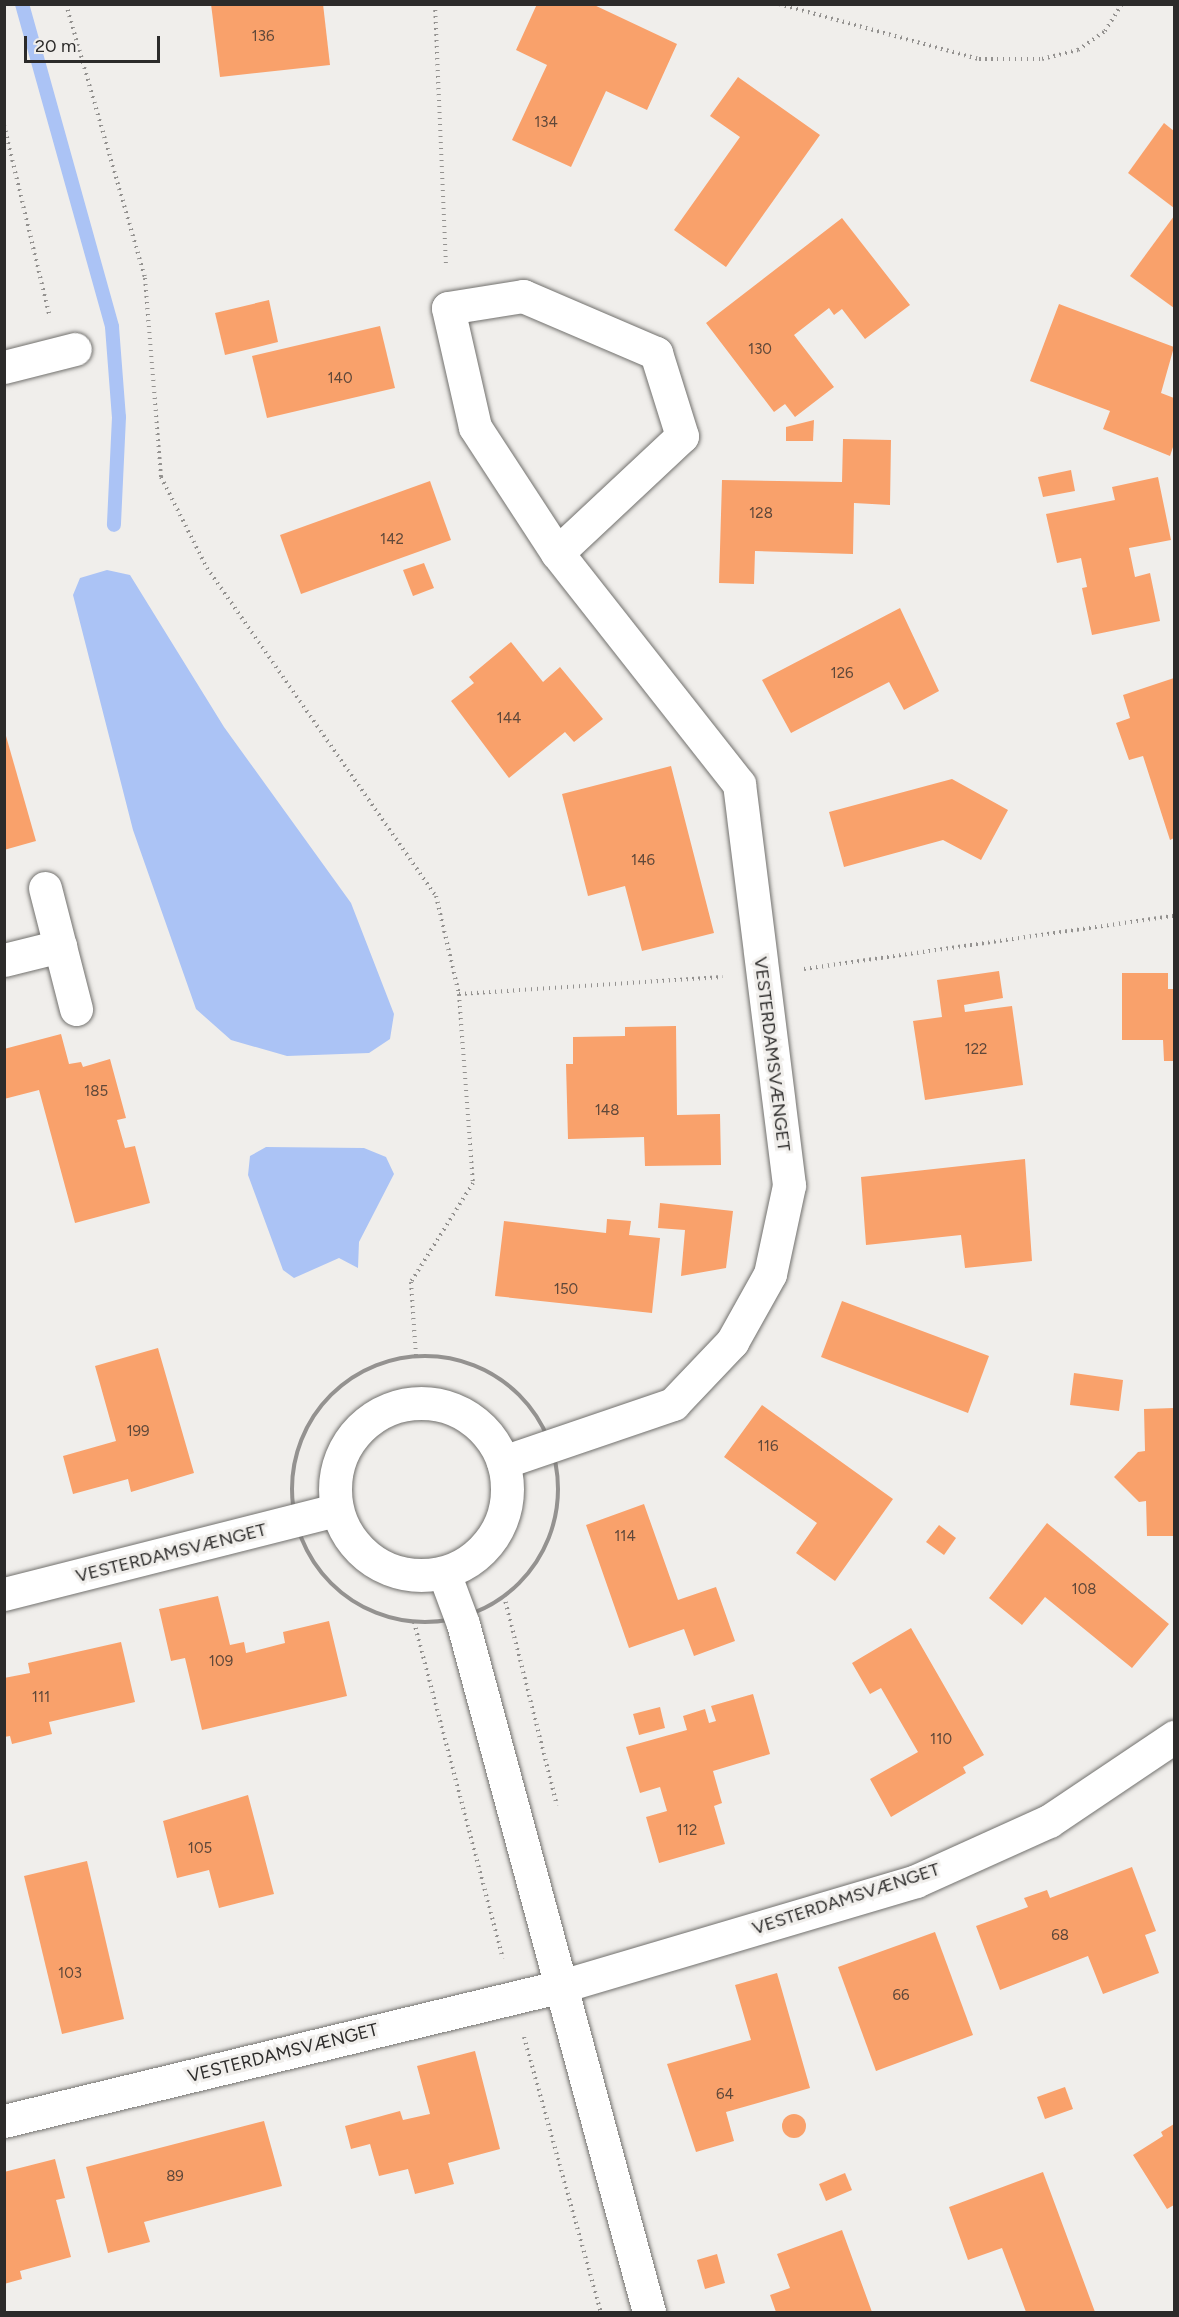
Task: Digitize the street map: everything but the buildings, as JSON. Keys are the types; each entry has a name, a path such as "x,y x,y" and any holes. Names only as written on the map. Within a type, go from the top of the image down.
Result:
{"street":[{"path":"448,308 523,296 656,353 682,436 557,553"},
{"name":"VESTERDAMSVÆNGET","path":"448,308 476,427 557,553 739,784 789,1185 770,1274 732,1342 674,1404 550,1444 503,1462"},
{"path":"4,367 67,351"},
{"path":"45,888 76,1009"},
{"path":"4,960 60,946"},
{"path":"415,1402 453,1408 484,1430 503,1462 507,1490 503,1517 494,1533 469,1561 444,1573 410,1576 377,1564 351,1541 336,1510 336,1472 351,1438 379,1413 415,1402"},
{"name":"VESTERDAMSVÆNGET","path":"4,1594 336,1510"},
{"path":"444,1573 460,1617 649,2313"},
{"name":"VESTERDAMSVÆNGET","path":"4,2121 562,1986 916,1881 1049,1821 1174,1737"}],"path":[{"path":"66,4 145,278 161,477 207,568 436,896 459,994 473,1183 411,1282 416,1356"},
{"path":"435,4 448,308"},
{"path":"778,4 979,59 1042,59 1078,50 1105,31 1122,4"},
{"path":"4,125 67,351"},
{"path":"459,994 762,975 1174,916"},
{"path":"416,1356 472,1364 498,1378 532,1411 550,1444 558,1500 552,1528 541,1554 525,1577 504,1596 460,1617 414,1622 394,1618 355,1602 323,1575 302,1539 296,1521 292,1491 295,1463 303,1435 318,1410 337,1389 361,1373 387,1361 416,1356"}],"water":[{"path":"107,570 130,575 224,727 351,903 394,1014 390,1039 369,1053 287,1056 231,1040 196,1009 133,830 73,595 80,578"},
{"path":"266,1147 364,1148 386,1157 394,1174 359,1242 358,1268 339,1258 294,1278 283,1270 248,1175 250,1156"}],"waterway":[{"path":"22,4 112,327 119,417 114,525"}]}
